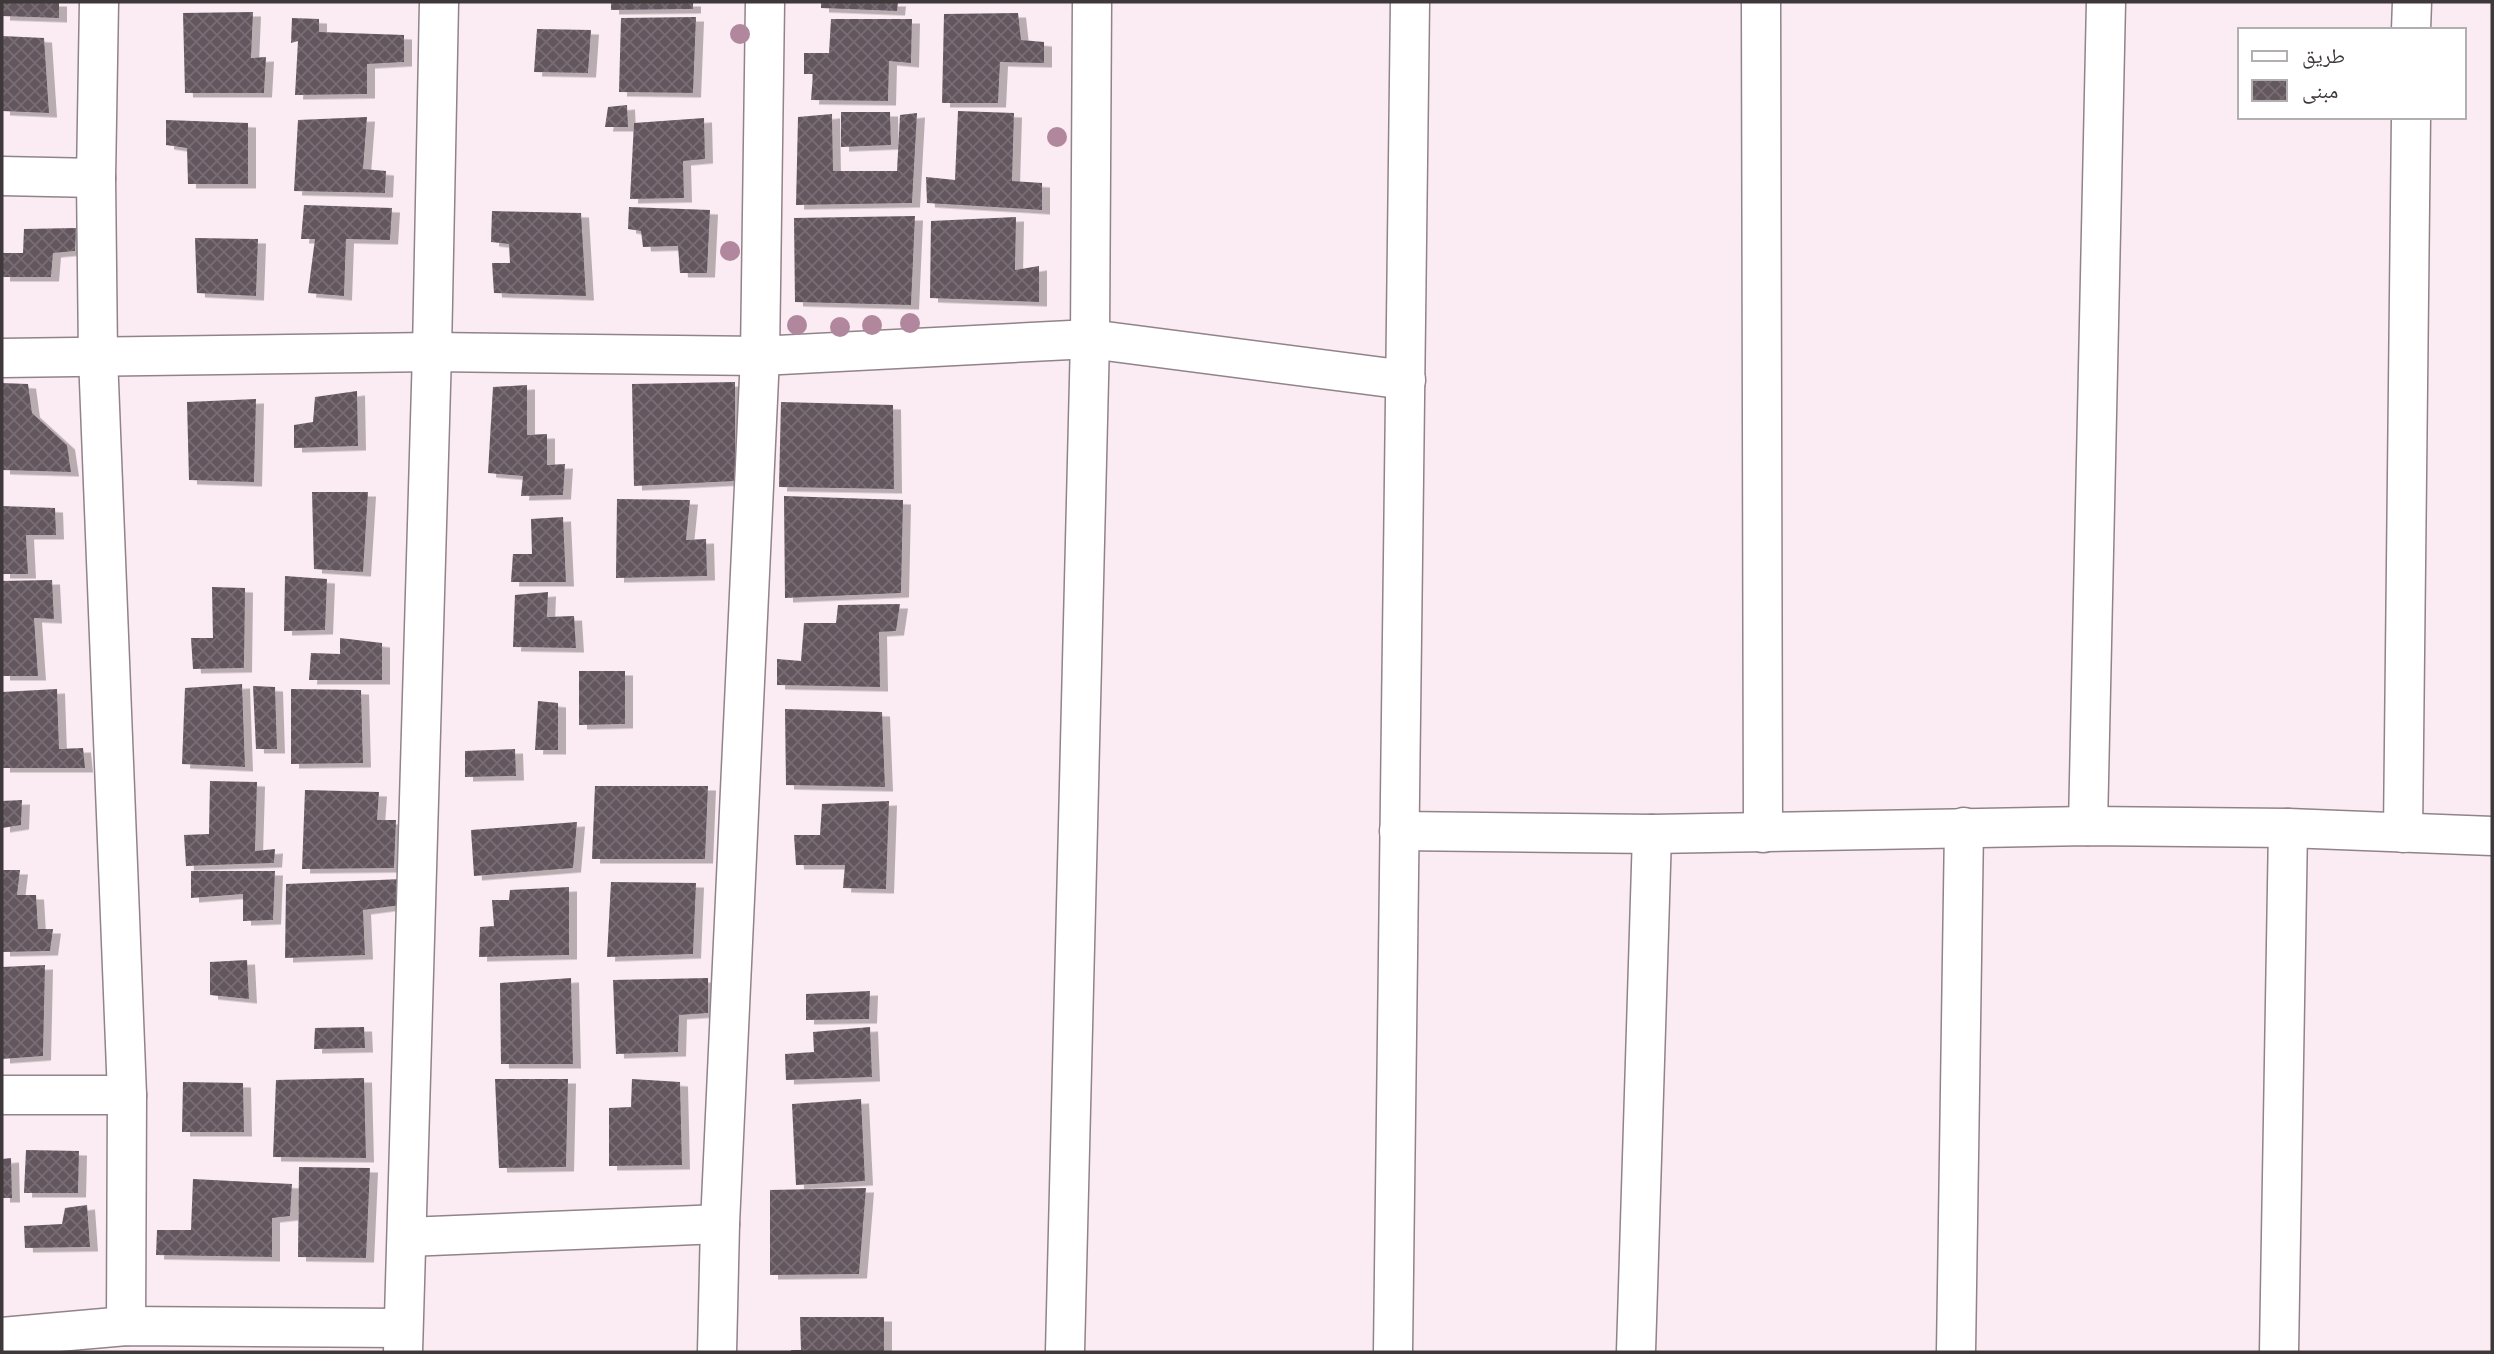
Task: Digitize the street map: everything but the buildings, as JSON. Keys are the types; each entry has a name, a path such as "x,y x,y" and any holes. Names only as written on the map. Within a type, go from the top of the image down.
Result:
{"street":[{"path":"99,2 96,178 98,356 127,1095 126,1326"},
{"path":"2,1337 126,1326 403,1340 432,352 439,2"},
{"path":"717,1352 720,1224 760,356 765,2"},
{"path":"1065,1352 1090,339 1092,2"},
{"path":"1393,1352 1410,2"},
{"path":"1761,2 1763,833"},
{"path":"2088,826 2106,2"},
{"path":"2412,2 2412,28"},
{"path":"2403,833 2410,119"},
{"path":"2,176 96,178"},
{"path":"2,358 432,352 760,356 1090,339 1406,380"},
{"path":"1399,831 1652,835 2088,826 2288,828 2492,836"},
{"path":"1956,1352 1964,827"},
{"path":"2279,1352 2288,828"},
{"path":"1636,1352 1652,835"},
{"path":"2,1095 127,1095"},
{"path":"407,1237 720,1224"}]}
